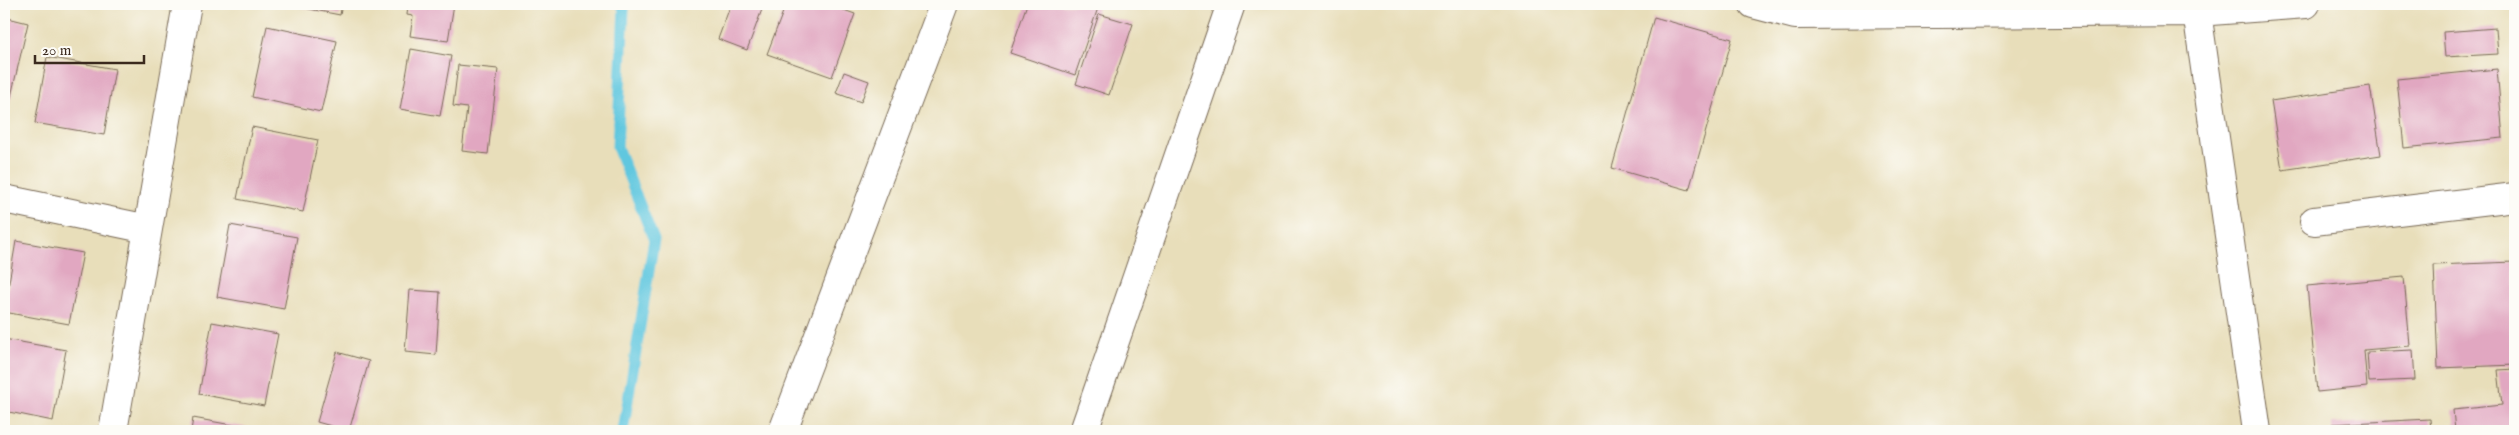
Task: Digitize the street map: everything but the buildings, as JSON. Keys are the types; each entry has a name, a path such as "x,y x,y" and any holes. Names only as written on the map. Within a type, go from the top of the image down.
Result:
{"street":[{"path":"113,431 187,4"},
{"path":"783,431 944,4"},
{"path":"1084,431 1230,4"},
{"path":"1752,4 1795,16 2197,12 2306,4"},
{"path":"2197,12 2257,431"},
{"path":"2314,221 2515,197"},
{"path":"4,199 148,228"}],"waterway":[{"path":"621,4 624,9 617,147 654,240 623,431"}]}
